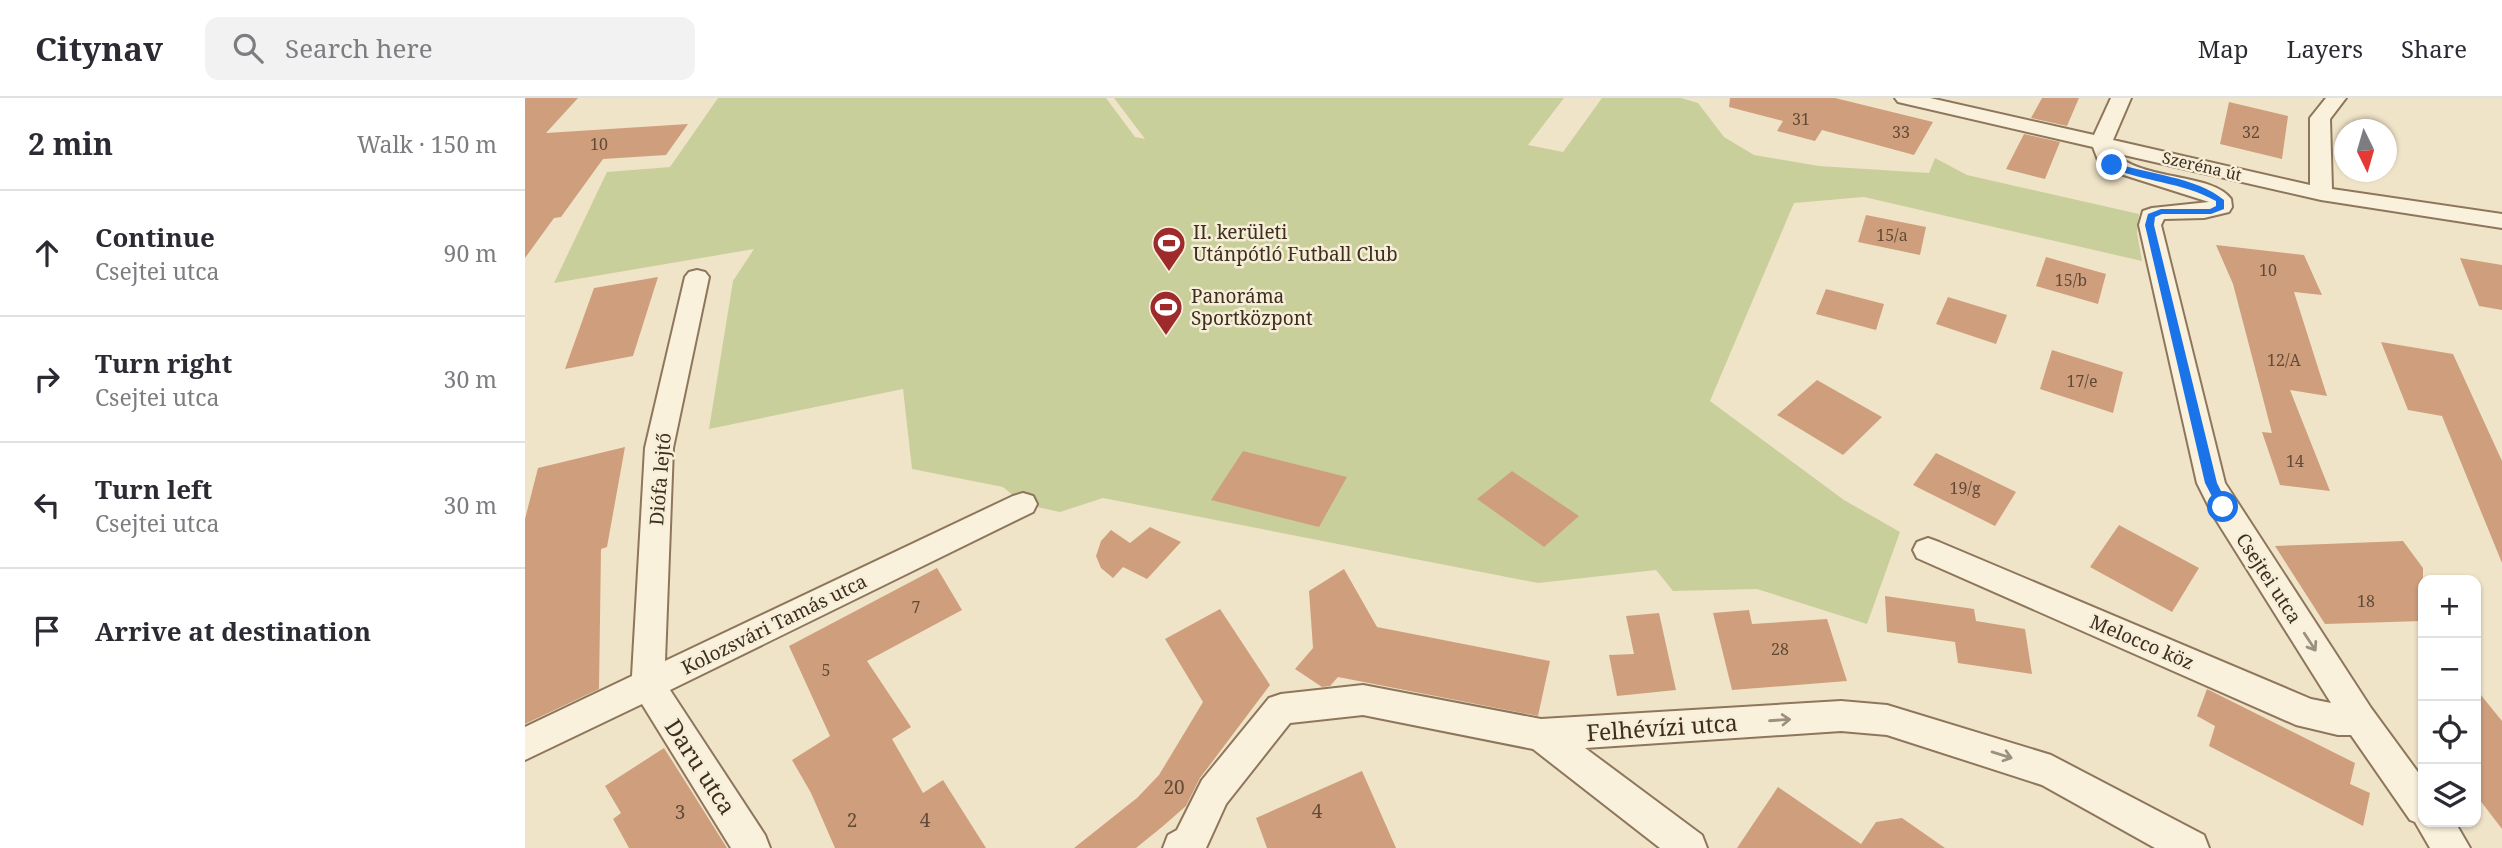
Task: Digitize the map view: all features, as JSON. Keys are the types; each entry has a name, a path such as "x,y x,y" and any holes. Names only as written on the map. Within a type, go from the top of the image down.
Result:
{"street":[{"name":"Szeréna út","path":"1905,98 2321,194 2502,221"},
{"path":"2102,143 2121,98"},
{"path":"2321,194 2320,118 2336,98"},
{"name":"Csejtei utca","path":"2102,143 2103,156 2112,165 2127,172 2198,187 2220,200 2221,207 2211,212 2161,211 2151,216 2150,225 2211,483 2223,507 2359,719 2418,801"},
{"name":"Diófa lejtő","path":"648,685 659,448 697,276"},
{"name":"Kolozsvári Tamás utca","path":"525,744 1023,504"},
{"name":"Melocco köz","path":"1928,550 2308,714 2338,720 2359,719"},
{"name":"Daru utca","path":"648,685 752,848"},
{"name":"Felhévízi utca","path":"1189,846 1214,792 1281,709 1363,700 1541,735 1841,716 1887,720 2051,771 2191,848"},
{"path":"1541,735 1689,848"},
{"path":"2437,827 2452,848"}],"green space":[{"name":"Panoráma Sportközpont","path":"718,98 1106,98 1135,137 1145,139 1114,98 1564,98 1528,145 1563,152 1602,98 1681,98 1698,103 1724,137 1754,155 1819,166 1929,173 1935,158 1967,175 2139,214 2137,233 2142,261 1864,197 1794,203 1710,401 1844,500 1900,532 1867,624 1757,589 1673,591 1656,570 1538,583 1103,498 1060,512 1023,504 1003,487 912,469 903,389 709,429 733,281 754,249 554,283 607,172 670,167"}],"building":[{"path":"525,98 578,98 546,133 688,124 666,155 603,159 561,217 554,218 525,258"},
{"path":"1730,98 1835,98 1933,122 1914,155 1822,130 1815,141 1777,131 1783,121 1729,107"},
{"path":"2042,98 2079,98 2067,126 2031,118"},
{"path":"2229,102 2288,116 2282,159 2220,144"},
{"path":"2024,134 2060,142 2045,179 2006,169"},
{"path":"1866,215 1926,227 1920,255 1858,242"},
{"path":"2216,245 2304,255 2322,295 2294,292 2327,396 2290,390 2330,491 2280,485 2262,432 2272,433 2233,284"},
{"path":"2046,257 2106,274 2098,304 2036,286"},
{"path":"2460,258 2502,265 2502,310 2479,306"},
{"path":"658,277 633,356 565,369 594,288"},
{"path":"1826,289 1884,304 1876,330 1816,314"},
{"path":"1948,297 2007,315 1996,344 1936,324"},
{"path":"2381,342 2453,354 2502,461 2502,563 2442,416 2408,410"},
{"path":"2052,350 2123,372 2113,413 2040,389"},
{"path":"1817,380 1882,417 1843,455 1777,415"},
{"path":"625,447 607,547 601,549 599,689 525,724 525,519 538,468"},
{"path":"1243,451 1347,477 1319,527 1211,500"},
{"path":"1936,453 2016,492 1995,526 1913,485"},
{"path":"1512,471 1579,516 1544,547 1477,499"},
{"path":"2119,525 2199,568 2172,612 2090,567"},
{"path":"1150,527 1181,542 1147,579 1123,567 1113,578 1101,568 1096,556 1101,541 1111,530 1130,543"},
{"path":"2403,541 2423,568 2423,575 2418,575 2418,621 2325,624 2275,546"},
{"path":"937,568 962,610 867,661 911,727 892,739 923,793 943,780 986,848 835,848 811,793 792,760 830,736 789,646"},
{"path":"1344,569 1377,627 1550,661 1538,716 1338,677 1330,686 1322,687 1295,669 1313,648 1309,591"},
{"path":"1885,596 1974,609 1976,621 2025,629 2032,674 1958,663 1955,642 1887,632"},
{"path":"1220,609 1270,685 1200,778 1186,806 1162,827 1136,848 1074,848 1137,798 1159,775 1203,702 1165,639"},
{"path":"1749,610 1752,624 1827,619 1847,681 1732,690 1713,613"},
{"path":"1659,613 1676,690 1617,696 1609,655 1634,654 1626,616"},
{"path":"2207,689 2355,763 2350,784 2370,793 2363,826 2209,746 2215,726 2197,716"},
{"path":"2481,695 2502,721 2502,829 2481,802"},
{"path":"664,748 727,848 629,848 613,819 621,813 605,786"},
{"path":"1362,771 1396,848 1267,848 1256,818"},
{"path":"1778,787 1861,844 1876,822 1902,818 1945,848 1737,848"}],"place":[{"name":"II. kerületi Utánpótló Futball Club","path":"1169,273"},
{"name":"Panoráma Sportközpont","path":"1166,337"}],"route":[{"path":"2112,165 2127,172 2198,187 2211,192 2220,200 2221,207 2211,212 2161,211 2151,216 2150,225 2211,483 2223,507"}]}
